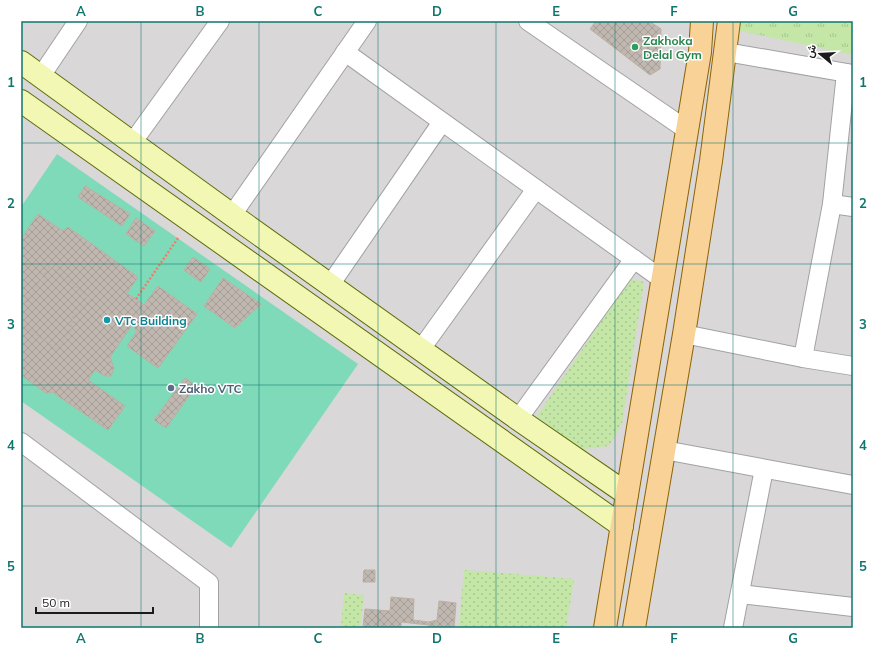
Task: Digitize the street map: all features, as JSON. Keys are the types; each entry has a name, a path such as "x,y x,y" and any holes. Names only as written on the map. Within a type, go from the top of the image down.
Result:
{"main road":[{"path":"605,628 700,52 702,21"},
{"path":"634,628 684,334 712,153 729,21"},
{"path":"21,62 330,285 518,419 627,494"},
{"path":"21,101 622,526"}],"street":[{"path":"41,76 78,21"},
{"path":"132,143 220,21"},
{"path":"232,215 367,21"},
{"path":"528,21 687,130"},
{"path":"345,52 663,280"},
{"path":"726,52 849,73 832,204 804,358"},
{"path":"330,285 442,122"},
{"path":"421,349 536,189"},
{"path":"832,204 853,207"},
{"path":"518,419 634,259"},
{"path":"684,334 804,358 853,366"},
{"path":"21,442 209,582 209,628"},
{"path":"664,450 853,485"},
{"path":"734,628 764,469"},
{"path":"740,594 853,607"}],"path":[{"path":"136,299 178,238"}],"shaded area":[{"path":"21,21 853,21 853,628 21,628"}],"green space":[{"path":"737,21 853,21 853,55 736,30"},
{"path":"57,154 358,364 231,548 21,401 21,207"},
{"path":"630,279 644,282 622,423 609,446 577,450 537,416"},
{"path":"464,570 574,579 566,628 459,628"},
{"path":"344,593 364,595 360,628 341,628"}],"building":[{"path":"596,21 649,21 661,29 660,69 650,75 590,29"},
{"path":"85,186 130,214 122,226 78,197"},
{"name":"VTc Building","path":"38,214 63,231 68,227 138,277 127,293 144,305 158,286 197,314 158,368 127,346 137,331 132,325 110,357 114,368 111,376 105,376 95,370 88,380 125,406 108,430 52,392 46,393 21,375 21,239"},
{"path":"136,218 155,231 144,246 126,234"},
{"path":"193,257 210,269 201,282 184,270"},
{"path":"50,266 91,299 73,316 71,330 57,349 21,324 21,308"},
{"path":"223,278 261,304 235,328 204,306"},
{"path":"185,378 196,386 166,428 154,420"},
{"path":"364,570 375,570 375,582 363,582"},
{"path":"391,597 414,599 413,620 429,622 429,625 401,622 401,628 363,628 365,609 390,611"},
{"path":"439,601 456,603 454,628 429,628 429,622 437,620"}],"place":[{"name":"Zakhoka Delal Gym","path":"635,47"},
{"name":"VTc Building","path":"107,320"},
{"name":"Zakho VTC","path":"171,388"}]}
